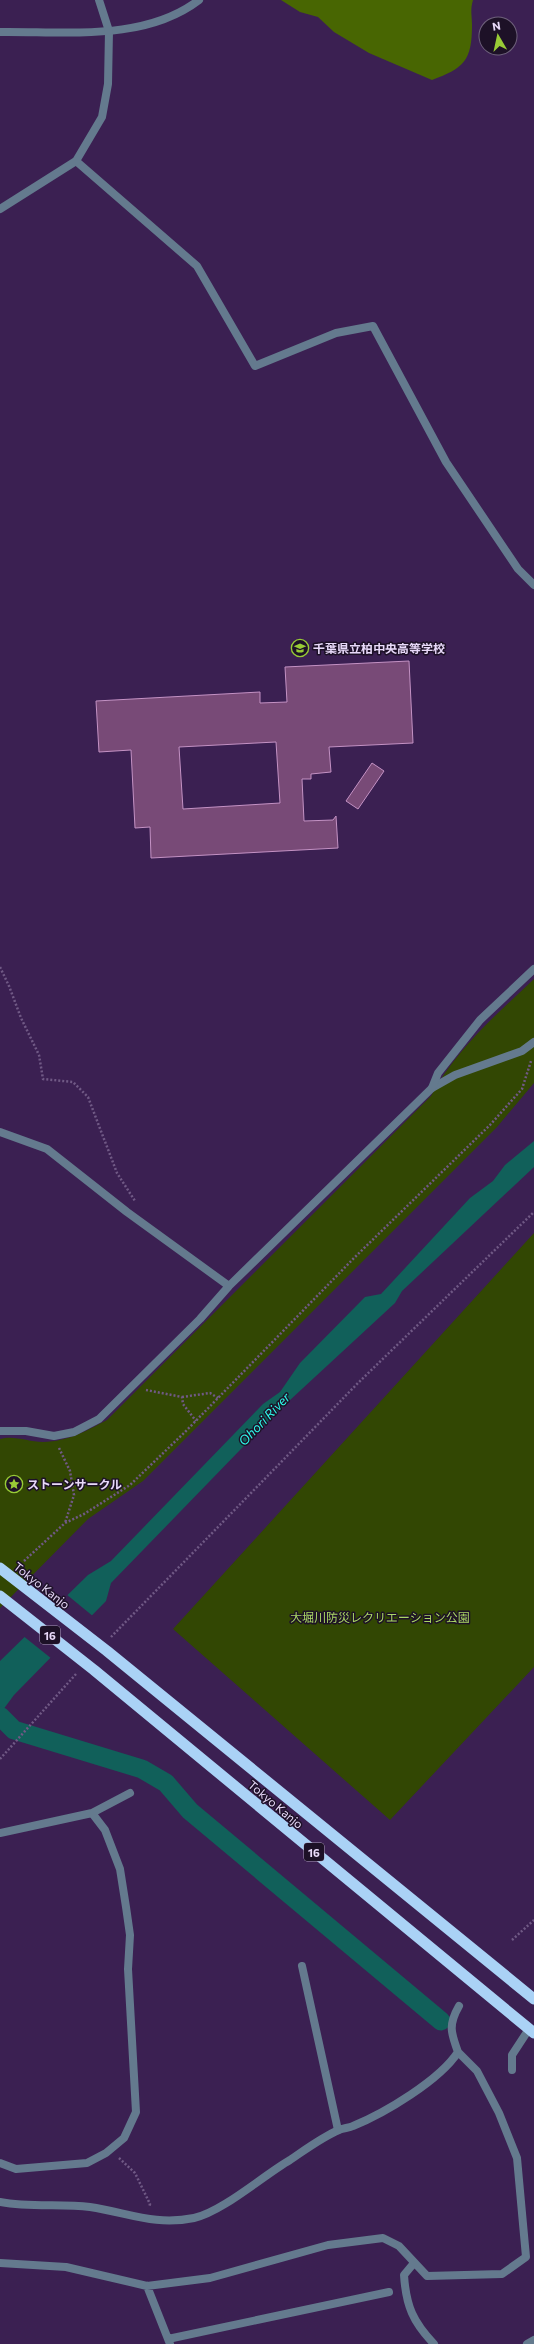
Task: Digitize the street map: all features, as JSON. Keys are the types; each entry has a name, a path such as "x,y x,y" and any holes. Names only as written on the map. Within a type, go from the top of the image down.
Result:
{"highway":[{"name":"Tokyo Kanjo","path":"0,1568 107,1651 534,1999"},
{"name":"Tokyo Kanjo","path":"3,1598 94,1670 532,2031"}],"street":[{"path":"0,208 76,161 102,117 108,84 110,31 99,0"},
{"path":"0,32 110,31 160,22 189,7 198,0"},
{"path":"76,161 197,266 255,366 336,332 373,326 446,462 518,569 534,585"},
{"path":"432,1088 438,1073 480,1020 534,968"},
{"path":"0,1431 26,1431 54,1436 74,1432 99,1419 200,1319 229,1286 432,1088 455,1075 522,1051 534,1042"},
{"path":"0,1132 46,1149 127,1212 229,1286"},
{"path":"0,1833 92,1813 130,1793"},
{"path":"0,2163 16,2168 87,2163 113,2148 124,2138 136,2112 128,1968 130,1935 120,1869 105,1830 92,1813"},
{"path":"302,1966 338,2130"},
{"path":"0,2263 66,2267 147,2286 210,2278 328,2245 383,2238 399,2246 427,2276 449,2277 502,2274 526,2257 517,2158 499,2113 477,2071 458,2052 452,2034 452,2019 459,2006"},
{"path":"512,2070 512,2055 532,2031"},
{"path":"0,2202 23,2207 89,2207 160,2222 196,2218 228,2201 288,2160 338,2130 353,2126 393,2105 441,2072 449,2065 458,2052"},
{"path":"414,2263 404,2275 405,2290 414,2322 434,2344"},
{"path":"147,2286 169,2341 389,2292"},
{"path":"526,2344 534,2340"}],"path":[{"path":"0,967 21,1018 39,1055 43,1079 73,1082 88,1097 117,1173 137,1204"},
{"path":"24,1561 65,1523 84,1514 130,1484 196,1421 355,1257 490,1125 522,1089 532,1055"},
{"path":"115,1633 358,1383 534,1212"},
{"path":"136,1383 143,1389 182,1397 210,1394 218,1398"},
{"path":"182,1397 183,1404 196,1421"},
{"path":"54,1436 70,1471 74,1495 65,1523"},
{"path":"0,1759 70,1681"},
{"path":"512,1940 534,1920"},
{"path":"113,2148 121,2161 135,2173 144,2190 150,2204 147,2219"}],"green space":[{"path":"281,0 473,0 471,10 472,37 468,55 459,67 432,80 369,53 334,32 318,17 300,12"},
{"path":"534,979 534,1083 497,1127 143,1481 88,1519 0,1608 0,1439 16,1438 37,1442 61,1440 83,1432 107,1420 431,1096 452,1063 478,1033"},
{"name":"大堀川防災レクリエーション公園","path":"534,1233 534,1667 390,1820 173,1629"}],"water":[{"name":"Ohori River","path":"534,1141 534,1167 402,1291 395,1303 276,1413 111,1583 106,1601 14,1695 0,1714 0,1661 88,1575 111,1561 263,1404 280,1392 300,1363 365,1297 381,1294 470,1198 493,1181 505,1165"}],"pier":[{"path":"66,1594 94,1617 52,1659 22,1635"}],"building":[{"path":"409,661 413,743 329,747 331,772 311,774 311,779 302,779 304,821 333,820 336,816 338,848 151,858 150,827 135,828 131,750 99,752 96,701 260,692 260,703 287,702 285,667","holes":["276,742 280,803 183,809 179,747"]},
{"path":"372,763 384,771 358,809 346,801"}],"waterway":[{"path":"0,1716 14,1730 142,1769 166,1783 190,1811 441,2021"}],"place":[{"name":"千葉県立柏中央高等学校","path":"300,648"},
{"name":"ストーンサークル","path":"14,1484"}]}
